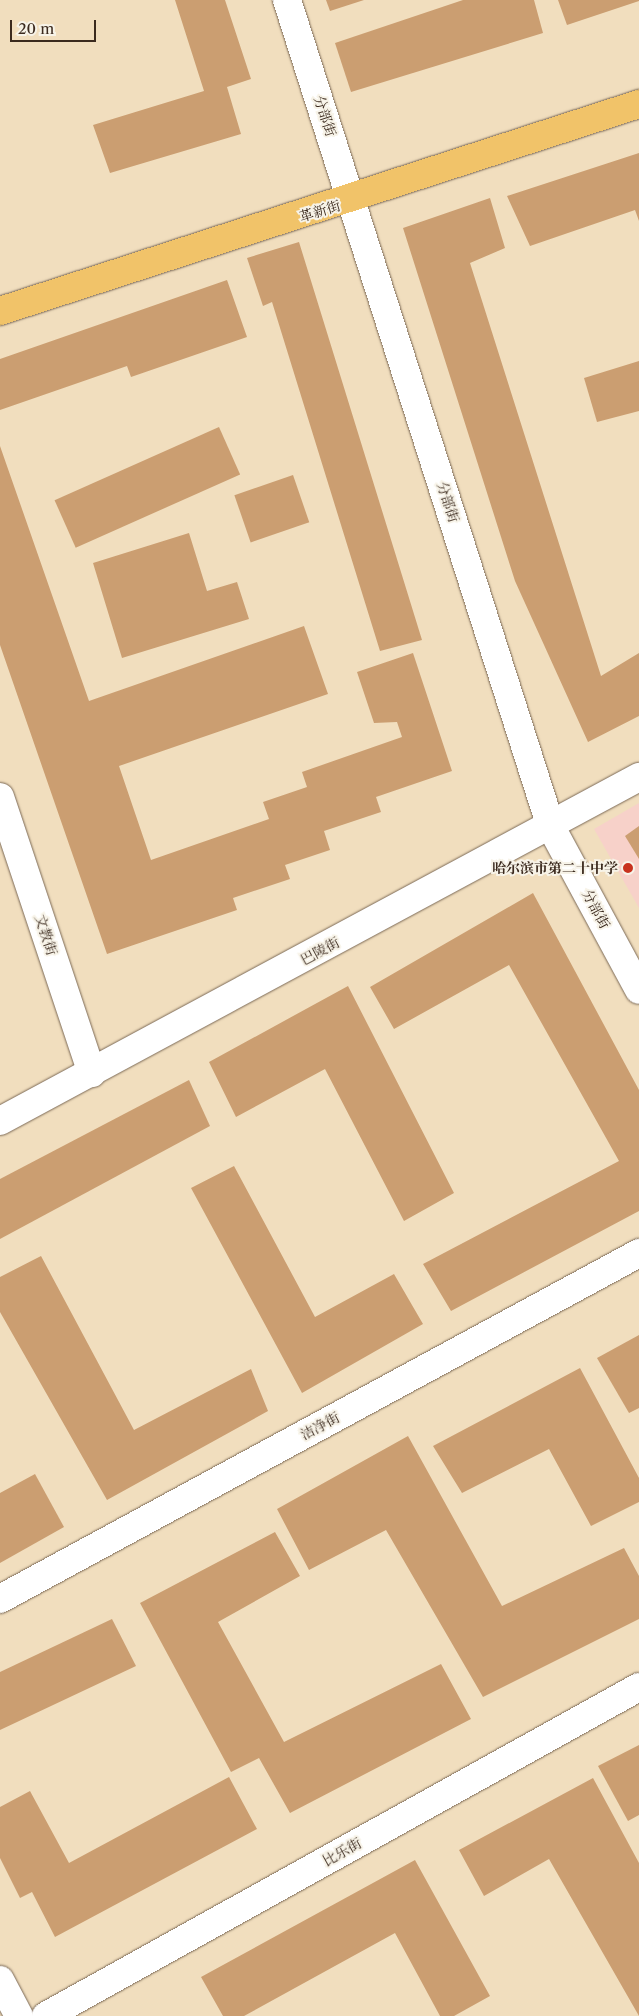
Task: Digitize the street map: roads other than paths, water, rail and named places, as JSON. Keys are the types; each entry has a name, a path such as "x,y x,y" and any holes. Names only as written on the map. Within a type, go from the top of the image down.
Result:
{"main road":[{"name":"革新街","path":"0,311 352,201 639,104"}],"street":[{"name":"分部街","path":"287,0 551,827 639,990"},
{"name":"巴陵街","path":"0,1121 551,827 639,777"},
{"name":"文教街","path":"0,797 92,1073"},
{"name":"洁净街","path":"0,1598 639,1253"},
{"name":"比乐街","path":"46,2016 639,1687"},
{"path":"0,1980 19,2016"}],"place":[{"name":"哈尔滨市第二十中学","path":"628,868"}]}
